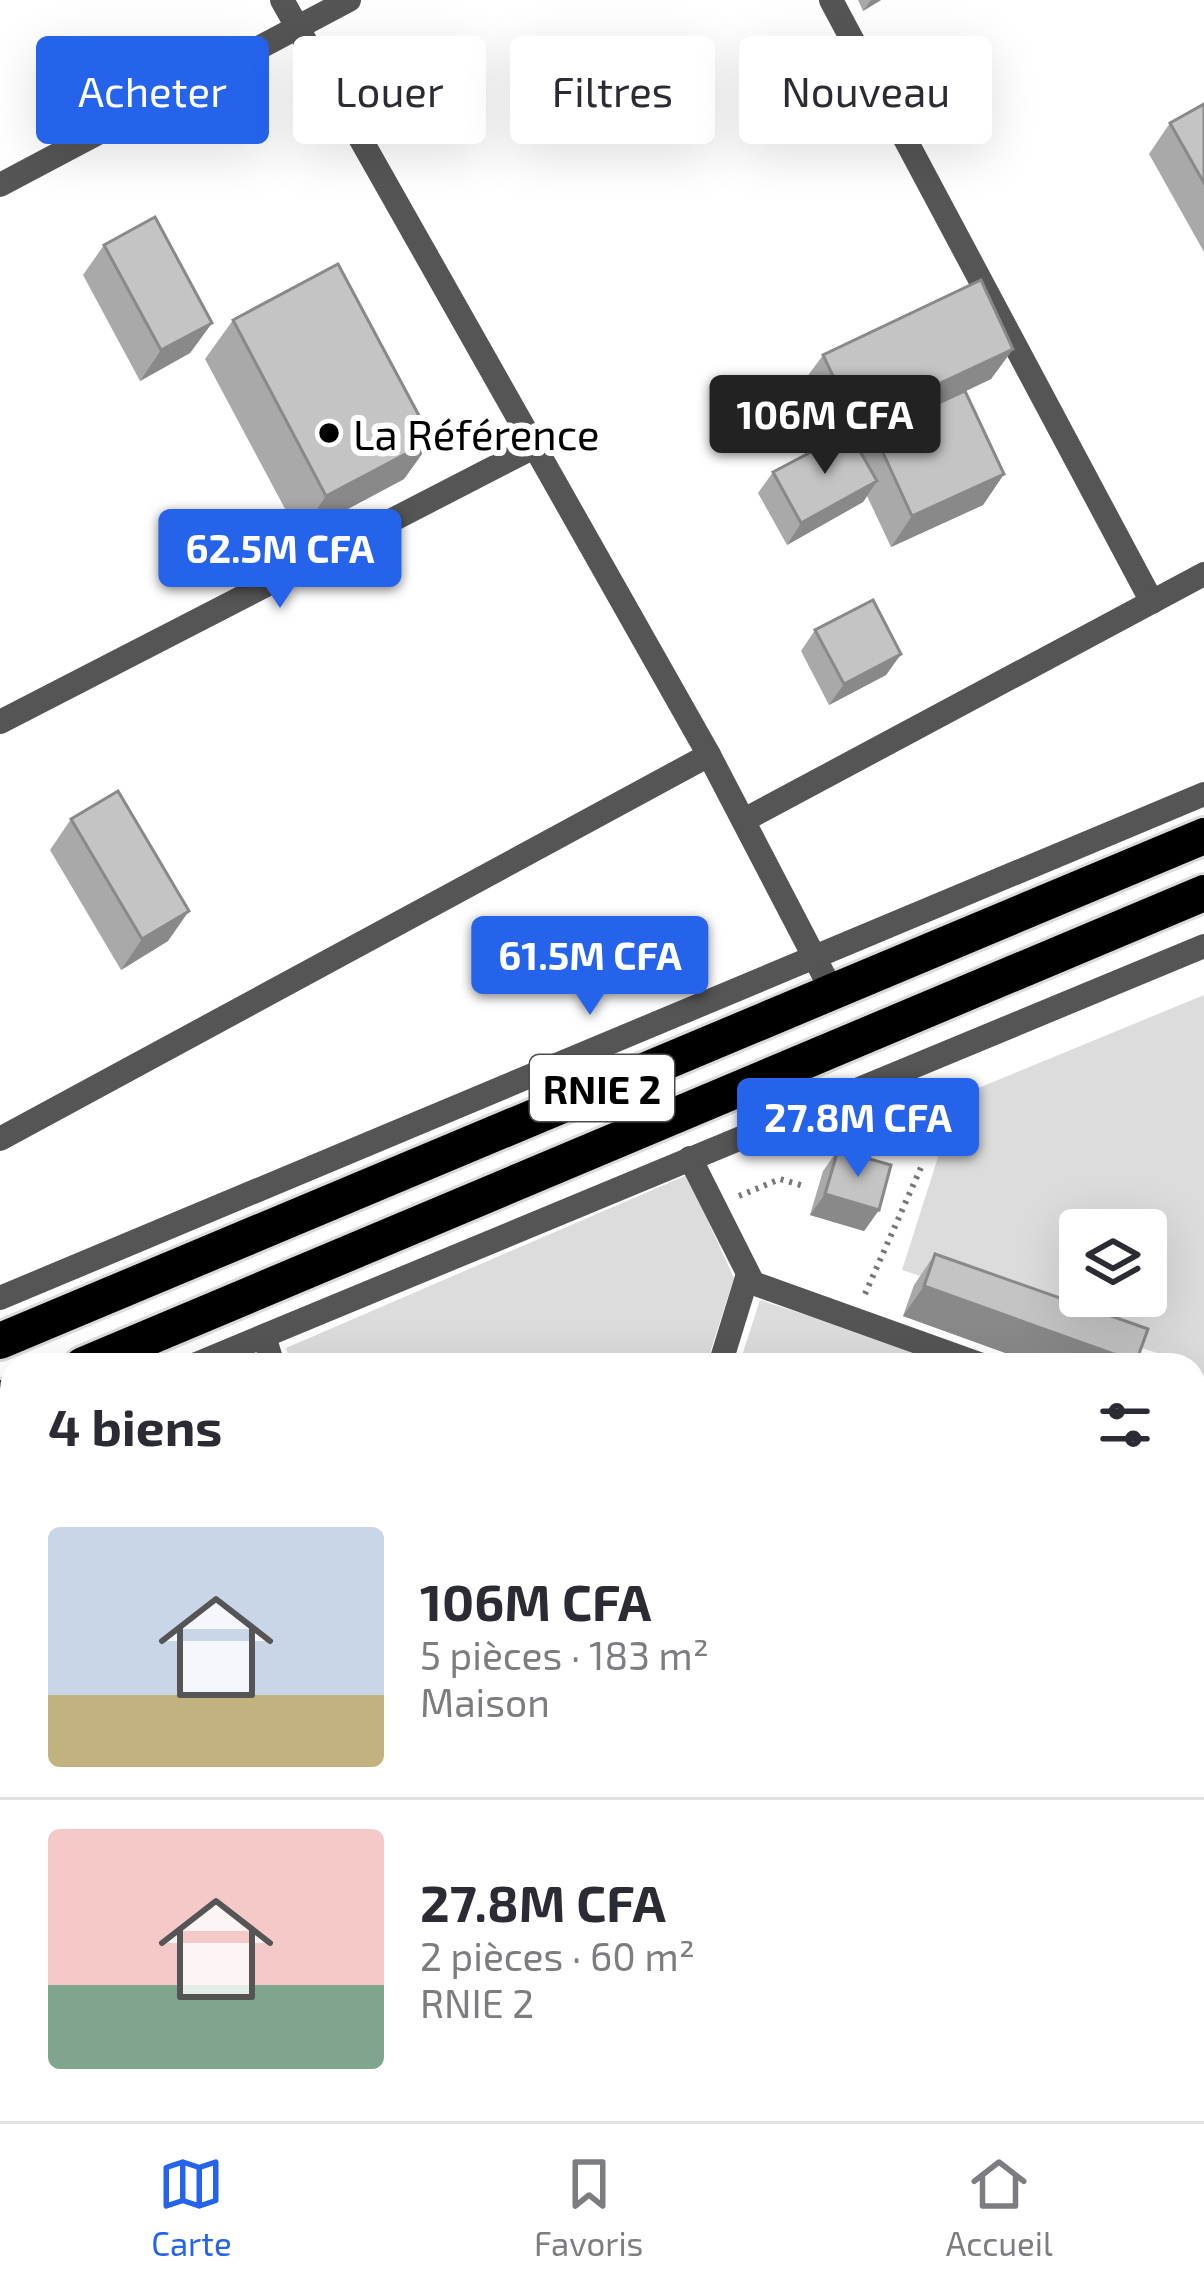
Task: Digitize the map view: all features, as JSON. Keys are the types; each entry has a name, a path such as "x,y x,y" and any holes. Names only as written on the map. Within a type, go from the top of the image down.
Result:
{"highway":[{"name":"RNIE 2","path":"0,1341 1204,836"},
{"name":"RNIE 2","path":"112,1353 1204,893"}],"street":[{"path":"282,0 709,755 817,954 832,991"},
{"path":"0,185 349,0"},
{"path":"832,0 1152,602"},
{"path":"0,722 532,448"},
{"path":"744,820 1204,574"},
{"path":"0,1139 709,755"},
{"path":"0,1298 1204,794"},
{"path":"223,1353 1204,946"},
{"path":"690,1158 753,1283 934,1353"},
{"path":"724,1353 748,1274"},
{"path":"264,1336 269,1353"}],"path":[{"path":"854,1319 923,1163"},
{"path":"714,1206 780,1179 803,1186"}],"shaded area":[{"path":"1204,995 1204,1353 1157,1353 902,1270 939,1154 920,1112"},
{"path":"687,1175 734,1278 710,1353 287,1353 286,1348"},
{"path":"760,1300 924,1353 743,1353"}],"building":[{"path":"1204,104 1204,183 1170,123"},
{"path":"155,217 212,323 161,350 104,245"},
{"path":"338,264 432,440 326,496 233,320"},
{"path":"981,280 1013,349 855,423 823,355"},
{"path":"965,391 1004,474 912,516 874,433"},
{"path":"849,432 877,481 801,523 773,472"},
{"path":"873,600 901,654 844,684 815,630"},
{"path":"118,791 189,911 142,939 71,819"},
{"path":"838,1150 891,1165 879,1210 825,1194"},
{"path":"935,1254 1059,1298 1059,1317 1114,1317 1148,1329 1139,1353 1111,1353 924,1286"}],"place":[{"name":"La Référence","path":"329,433"}]}
